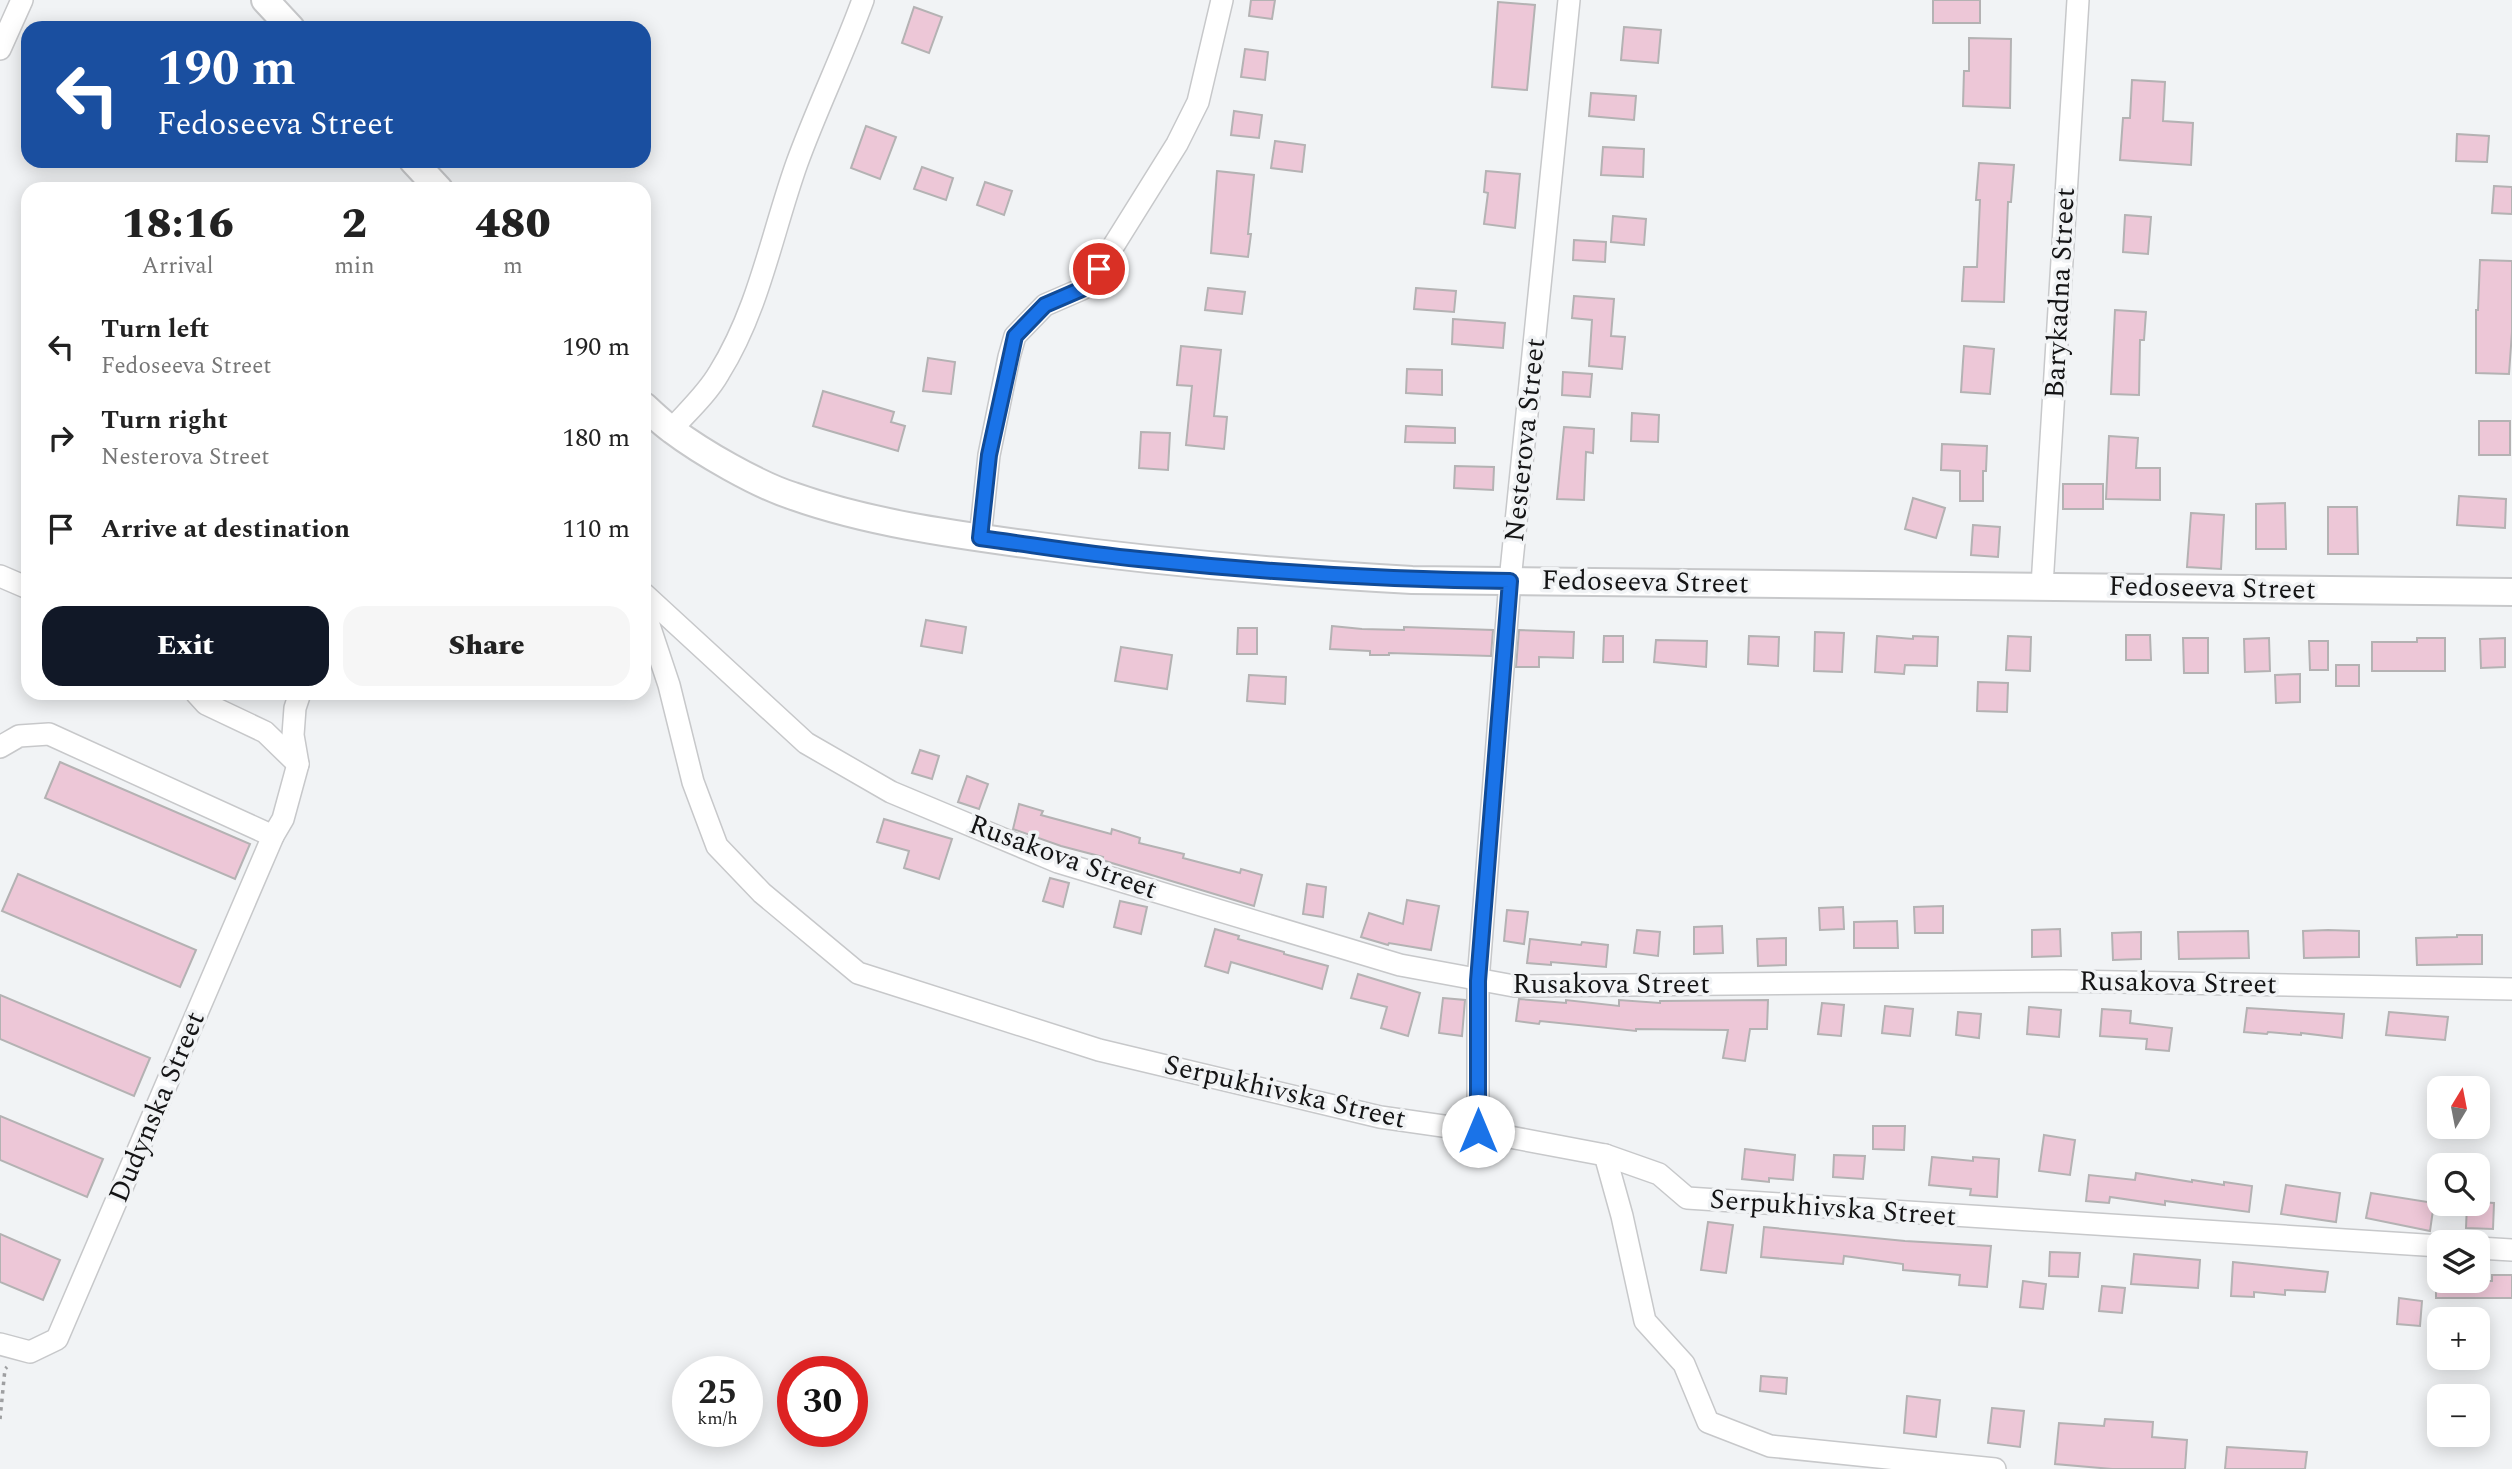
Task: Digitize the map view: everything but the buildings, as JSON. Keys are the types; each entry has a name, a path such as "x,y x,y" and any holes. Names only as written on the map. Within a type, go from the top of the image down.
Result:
{"main road":[{"path":"265,0 284,21"},
{"path":"420,168 432,182"},
{"name":"Fedoseeva Street","path":"651,411 671,430 734,468 790,496 853,514 980,538 1136,559 1412,580 2512,592"}],"street":[{"path":"0,49 22,0"},
{"path":"671,430 719,374 741,328 760,282 798,163 845,52 863,0"},
{"path":"980,538 989,455 1015,336 1045,305 1082,289 1099,269 1177,144 1198,102 1222,0"},
{"name":"Nesterova Street","path":"1478,1131 1478,981 1510,581 1569,0"},
{"name":"Barykadna Street","path":"2042,586 2078,0"},
{"path":"0,576 21,585"},
{"name":"Rusakova Street","path":"651,600 806,743 891,792 1058,862 1400,965 1514,986 2064,981 2512,989"},
{"name":"Serpukhivska Street","path":"651,631 669,685 694,782 717,846 762,893 858,973 1099,1050 1380,1117 1478,1131 1605,1155 1659,1174 1687,1198 2427,1245"},
{"path":"202,700 265,732 298,764"},
{"path":"298,700 293,735 298,764"},
{"path":"0,747 19,736 49,734 278,828"},
{"name":"Dudynska Street","path":"30,1352 57,1339 278,828 298,764"},
{"path":"1605,1155 1622,1216 1645,1321 1684,1364 1708,1422 1770,1446 1995,1469"},
{"path":"2490,1249 2512,1250"},
{"path":"0,1344 30,1352"}],"path":[{"path":"0,1419 5,1368 30,1352"}],"route":[{"path":"1099,269 1082,289 1045,305 1015,336 989,455 980,538 1136,559 1281,572 1412,580 1510,581 1478,981 1478,1131"}]}
